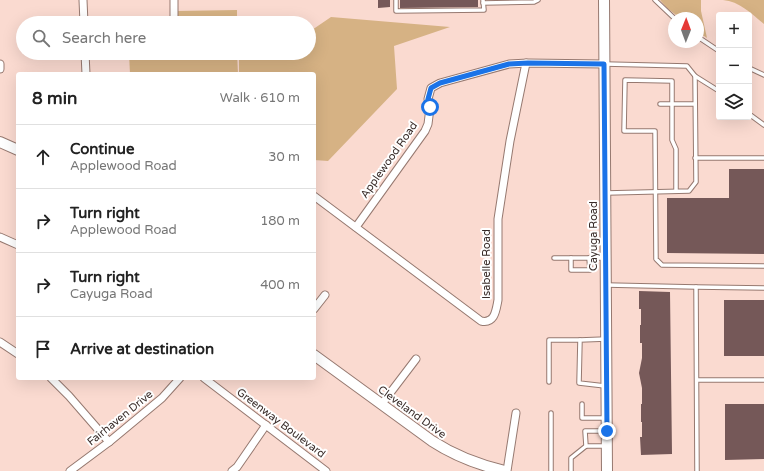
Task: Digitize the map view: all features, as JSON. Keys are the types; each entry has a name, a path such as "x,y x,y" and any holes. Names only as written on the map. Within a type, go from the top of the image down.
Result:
{"main road":[{"name":"Cayuga Road","path":"604,0 607,471"},
{"path":"0,142 16,149"},
{"name":"Cleveland Drive","path":"316,356 381,405 444,449 478,464 506,471"}],"street":[{"path":"83,0 84,16"},
{"path":"174,0 174,16"},
{"path":"85,60 86,72"},
{"path":"0,64 0,69"},
{"name":"Applewood Road","path":"356,227 425,131 430,116 428,99 431,88 440,83 509,64 604,64"},
{"name":"Isabelle Road","path":"316,197 481,320 489,321 494,316 497,307 498,219 510,142 526,64"},
{"path":"0,237 16,244"},
{"path":"316,306 325,295"},
{"path":"0,342 16,353"},
{"path":"381,405 416,359"},
{"path":"53,380 109,442"},
{"name":"Fairhaven Drive","path":"70,471 109,442 162,398 178,380"},
{"name":"Greenway Boulevard","path":"207,380 326,471"},
{"path":"506,471 516,413"},
{"path":"232,471 237,467 266,425"}],"lane":[{"path":"396,0 396,11 484,10 483,2 534,2 538,0"},
{"path":"655,0 668,12"},
{"path":"704,41 716,49"},
{"path":"604,64 687,66 695,76 716,90"},
{"path":"752,69 764,75"},
{"path":"605,193 689,191 696,182 695,76"},
{"path":"676,191 676,149 672,140 672,81 625,80 624,131 655,131 656,260 662,265 764,266"},
{"path":"660,104 695,104"},
{"path":"752,116 764,125"},
{"path":"695,158 764,158"},
{"path":"554,258 606,258"},
{"path":"571,258 571,270 590,270 589,258"},
{"path":"606,285 696,288 764,288"},
{"path":"696,288 698,471"},
{"path":"550,382 549,340 606,339"},
{"path":"580,340 579,383 606,387"},
{"path":"697,380 764,380"},
{"path":"582,404 582,418 607,418"},
{"path":"551,413 551,471"},
{"path":"586,446 586,431 607,431"},
{"path":"571,471 571,458 586,446 607,446"}],"shaded area":[{"path":"660,0 701,0 701,12 672,12"},
{"path":"723,0 764,0 764,24 752,14 752,12 729,1"},
{"path":"237,10 237,16 176,16 176,11"},
{"path":"331,17 450,27 394,46 397,89 328,161 316,160 316,72 239,72 239,60 316,60 316,27"},
{"path":"704,24 707,38 704,36"},
{"path":"129,60 237,60 238,72 130,72"}],"building":[{"path":"378,0 390,0 390,7 378,8"},
{"path":"400,0 478,0 478,7 400,8"},
{"path":"729,169 764,169 764,254 667,253 667,198 729,198"},
{"path":"639,291 670,292 672,454 641,455 640,437 642,437 642,388 639,373 642,358 642,343 640,343 641,309 639,309"},
{"path":"724,300 764,300 764,356 724,356"},
{"path":"725,404 764,404 764,459 725,460"}],"route":[{"path":"430,107 428,99 431,88 440,83 509,64 604,64 607,431"}]}
